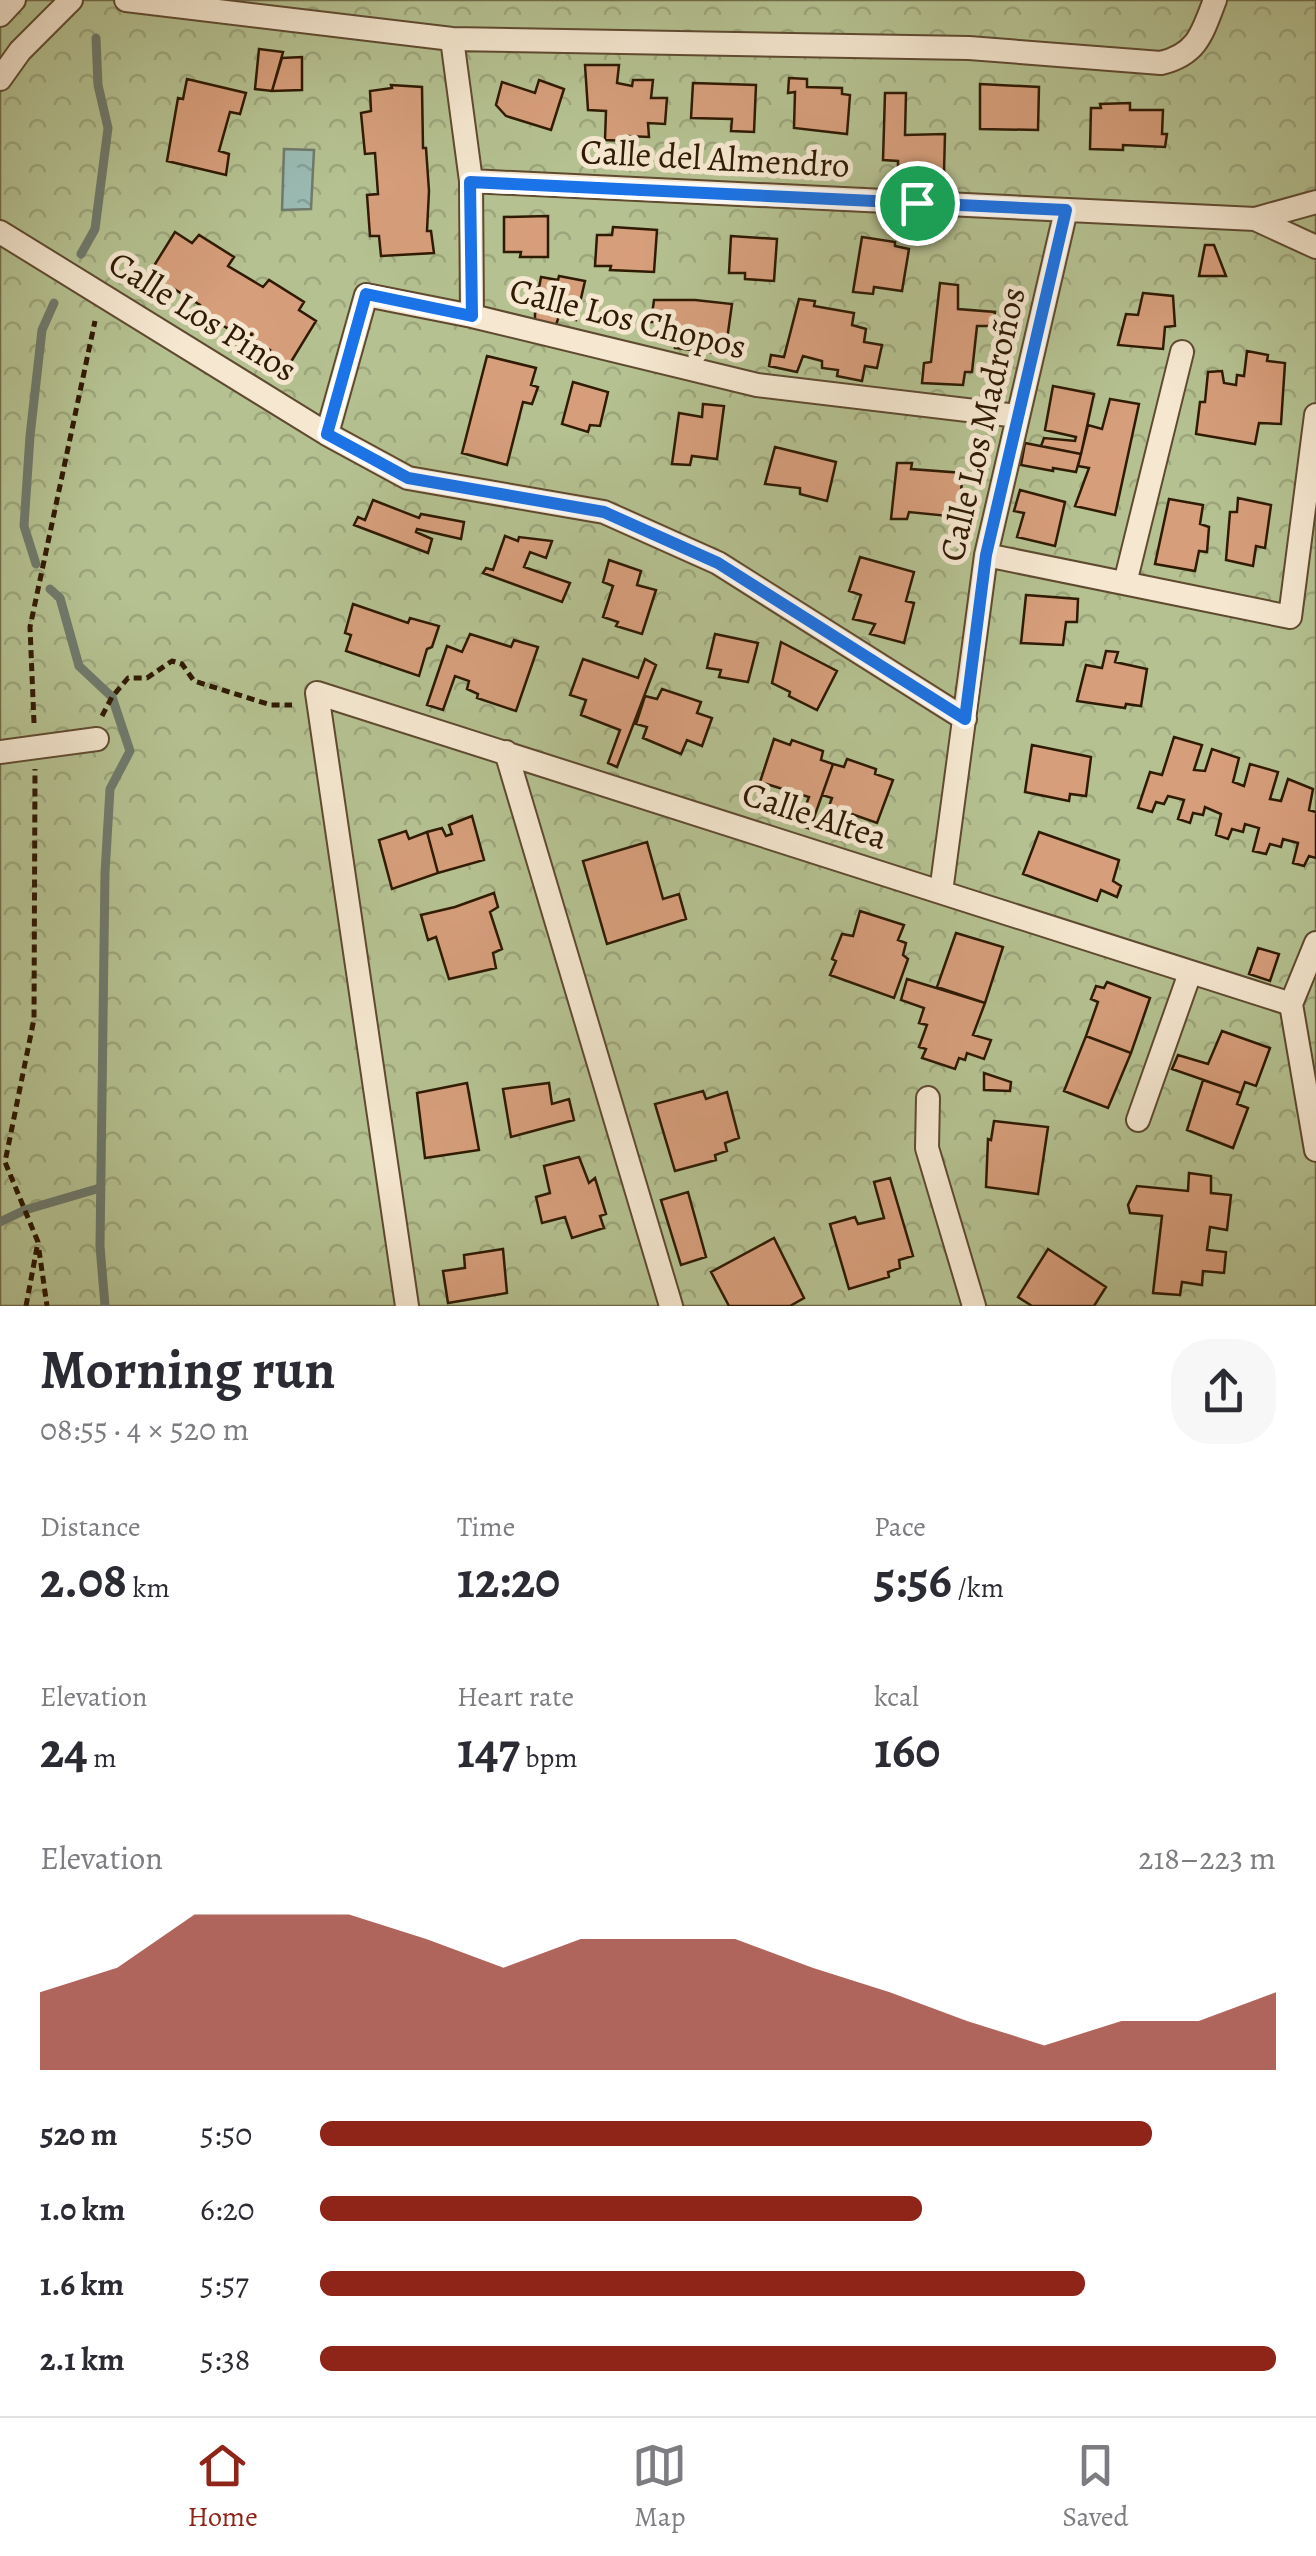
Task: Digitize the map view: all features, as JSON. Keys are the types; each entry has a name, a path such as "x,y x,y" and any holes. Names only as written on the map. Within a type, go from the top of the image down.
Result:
{"street":[{"path":"0,14 14,0"},
{"path":"0,79 20,51 71,0"},
{"path":"126,0 452,39 969,48 1160,64 1179,59 1192,49 1216,0"},
{"path":"452,39 470,182 472,316"},
{"name":"Calle del Almendro","path":"470,182 1256,219 1316,202"},
{"name":"Calle Los Madroños","path":"941,892 986,555 1066,210"},
{"name":"Calle del Almendro","path":"1256,219 1316,247"},
{"name":"Calle Los Pinos","path":"0,232 327,434 408,478 604,512 637,526 718,563 965,719"},
{"name":"Calle Los Chopos","path":"327,434 366,294 757,386 1018,416"},
{"path":"1126,583 1182,352"},
{"path":"986,555 1290,617 1316,415"},
{"path":"317,694 407,1306"},
{"name":"Calle Altea","path":"317,694 1291,1004"},
{"path":"0,752 97,738"},
{"path":"506,752 671,1306"},
{"path":"1316,944 1291,1004 1316,1150"},
{"path":"1138,1120 1190,973"},
{"path":"928,1098 927,1148 974,1306"}],"path":[{"path":"47,1306 38,1242 5,1162 34,1019 36,747 30,626 101,294"},
{"path":"97,738 101,718 128,678 148,678 172,661 182,664 194,681 271,704 300,705 317,694"},
{"path":"26,1306 38,1242"}],"green space":[{"path":"0,0 1316,0 1316,1306 0,1306"}],"water":[{"path":"284,149 314,150 311,209 282,210"}],"building":[{"path":"259,49 283,52 272,91 255,89"},
{"path":"302,57 302,90 272,91 282,58"},
{"path":"585,65 619,65 617,83 632,86 633,80 653,80 651,98 667,98 665,124 648,123 649,137 605,140 606,111 588,110"},
{"path":"789,78 807,79 807,87 842,88 842,94 850,95 847,134 794,128 795,92 788,93"},
{"path":"187,79 246,93 240,114 230,112 219,151 229,154 226,175 167,161 178,98 183,99"},
{"path":"539,80 564,89 551,130 506,116 496,105 502,82 535,93"},
{"path":"693,83 756,85 754,132 731,131 732,119 691,118"},
{"path":"980,84 1039,87 1038,130 980,129"},
{"path":"391,85 422,87 423,148 429,191 427,231 431,231 434,253 381,256 379,236 370,236 367,195 378,194 375,153 365,154 361,113 371,111 370,91 392,88"},
{"path":"885,93 906,93 905,135 945,134 944,172 898,172 898,161 883,160"},
{"path":"1130,103 1130,110 1163,110 1165,147 1123,145 1123,150 1090,149 1091,108"},
{"path":"548,216 548,257 520,257 521,252 504,252 504,217"},
{"path":"613,227 657,230 654,272 595,266 597,235 612,235"},
{"path":"175,232 192,243 199,235 234,257 228,266 263,287 269,280 304,302 299,310 316,321 289,365 268,354 270,350 240,330 237,334 199,311 200,305 147,277"},
{"path":"731,236 777,239 774,281 745,279 745,273 729,273"},
{"path":"862,237 895,242 895,246 909,249 902,291 874,287 873,294 853,292"},
{"path":"1205,245 1214,245 1226,276 1199,276"},
{"path":"559,276 585,281 576,320 559,316 555,328 535,324 535,302 528,301 531,286 539,288 541,277 558,280"},
{"path":"940,283 958,285 958,309 995,312 993,326 977,326 972,372 965,372 963,385 922,383 924,363 931,362"},
{"path":"1143,293 1173,296 1175,326 1165,327 1163,349 1118,345 1126,314 1138,315"},
{"path":"799,299 815,301 814,306 854,313 852,325 866,329 864,342 882,345 877,368 865,366 862,381 837,376 838,370 822,368 822,361 803,356 797,372 769,366 771,355 784,357"},
{"path":"654,300 732,304 725,354 675,348 675,332 668,330 669,324 651,322"},
{"path":"1247,351 1268,355 1267,361 1285,363 1281,424 1259,423 1255,444 1196,434 1208,372 1222,371 1224,383 1236,385 1237,375 1244,376"},
{"path":"487,356 536,368 531,385 538,387 532,404 523,402 507,465 462,453"},
{"path":"573,382 608,392 600,426 590,425 588,432 562,424"},
{"path":"1053,386 1094,394 1081,454 1041,446 1044,438 1075,441 1076,437 1045,430"},
{"path":"1110,399 1139,404 1115,515 1075,506 1089,468 1078,466 1088,425 1102,429"},
{"path":"703,404 724,406 717,459 692,456 690,465 672,464 679,413 702,417"},
{"path":"1025,443 1081,454 1076,472 1021,465"},
{"path":"775,447 836,462 827,501 800,494 800,488 765,484"},
{"path":"897,463 912,463 911,469 963,473 958,517 909,512 907,519 891,519"},
{"path":"1020,490 1065,502 1055,546 1017,537 1024,513 1014,511"},
{"path":"1238,498 1271,505 1265,548 1256,546 1253,566 1226,560 1230,512 1237,512"},
{"path":"1169,499 1203,505 1200,524 1209,527 1207,552 1199,551 1195,571 1155,564"},
{"path":"373,500 419,518 421,514 464,522 461,539 417,529 416,532 432,539 428,553 354,525 358,517 365,520"},
{"path":"505,536 518,541 519,537 552,541 546,558 530,552 524,567 570,583 562,602 483,573 486,568 493,570"},
{"path":"860,557 914,572 906,601 914,603 904,643 870,634 875,624 853,619 861,595 849,591"},
{"path":"609,560 641,571 637,585 656,590 642,634 616,626 618,622 603,617 613,586 603,582"},
{"path":"1026,595 1078,599 1077,622 1066,622 1063,645 1021,643"},
{"path":"353,604 408,623 410,618 439,626 419,676 346,651 351,635 345,633"},
{"path":"470,634 511,647 514,640 538,647 516,711 477,698 478,694 467,689 469,681 455,676 443,710 427,705 447,646 462,652"},
{"path":"715,634 758,643 748,682 719,677 721,670 707,668"},
{"path":"781,642 837,671 817,710 772,683"},
{"path":"1106,651 1118,652 1115,662 1147,669 1141,706 1126,704 1125,708 1077,701 1086,665 1102,668"},
{"path":"583,659 638,678 645,659 656,665 617,767 608,763 620,730 581,715 586,700 570,695"},
{"path":"662,689 701,702 697,713 712,718 702,746 687,740 681,754 643,738 647,727 636,724 645,696 657,699"},
{"path":"1174,737 1202,745 1194,770 1205,771 1212,749 1239,758 1233,782 1244,786 1250,764 1278,772 1270,799 1281,801 1288,779 1313,789 1309,810 1316,812 1316,858 1309,856 1304,866 1293,863 1298,843 1283,839 1281,847 1270,844 1266,854 1253,851 1259,828 1245,824 1243,832 1232,829 1228,839 1216,835 1221,814 1205,807 1203,815 1193,813 1190,823 1178,819 1184,800 1168,796 1164,804 1156,802 1152,812 1138,808 1150,772 1162,775"},
{"path":"774,739 790,745 792,740 823,751 821,760 833,764 810,829 794,823 809,797 760,782"},
{"path":"1032,745 1091,757 1086,796 1070,794 1069,801 1025,792"},
{"path":"847,759 893,780 877,823 829,806 832,798 822,795 833,764 844,767"},
{"path":"472,816 484,860 438,873 427,832 442,828 446,836 452,834 449,825"},
{"path":"406,831 409,839 427,832 438,873 392,889 379,840"},
{"path":"1039,832 1119,860 1113,881 1121,886 1117,897 1101,890 1097,901 1023,874"},
{"path":"647,842 663,899 679,894 686,919 607,944 583,861"},
{"path":"494,893 498,907 490,912 502,949 493,953 496,968 449,979 436,937 428,940 421,915"},
{"path":"860,911 904,925 898,940 906,943 903,955 908,959 894,998 830,975 842,934 853,936"},
{"path":"956,933 1003,947 985,1003 937,987"},
{"path":"1258,948 1279,954 1270,981 1249,974"},
{"path":"907,979 985,1003 973,1035 991,1040 984,1059 967,1053 965,1060 959,1058 955,1069 922,1058 926,1049 919,1047 927,1025 919,1023 924,1008 901,1000"},
{"path":"1107,982 1150,998 1131,1053 1086,1036 1098,1002 1091,999 1096,986 1104,988"},
{"path":"1222,1031 1270,1048 1256,1086 1245,1082 1241,1093 1172,1069 1178,1055 1208,1064"},
{"path":"1086,1036 1131,1053 1108,1108 1064,1091"},
{"path":"984,1073 1011,1082 1010,1091 984,1090"},
{"path":"1203,1080 1241,1093 1237,1104 1248,1108 1233,1148 1187,1130"},
{"path":"467,1083 479,1150 425,1158 417,1093"},
{"path":"549,1083 552,1104 569,1099 574,1120 511,1137 503,1089"},
{"path":"703,1091 706,1099 727,1092 739,1138 725,1143 727,1151 715,1155 716,1160 675,1171 655,1104"},
{"path":"994,1121 1048,1127 1038,1194 986,1187 988,1139 991,1140"},
{"path":"579,1157 589,1183 595,1178 606,1214 600,1216 604,1228 572,1238 565,1217 542,1223 536,1197 550,1193 544,1166"},
{"path":"1189,1173 1211,1176 1211,1193 1231,1195 1227,1230 1210,1227 1207,1250 1226,1252 1224,1273 1203,1271 1202,1285 1182,1282 1180,1295 1153,1293 1162,1216 1130,1213 1128,1205 1137,1186 1188,1191"},
{"path":"890,1178 913,1256 899,1260 900,1268 888,1272 889,1277 849,1289 830,1224 855,1217 858,1224 884,1218 874,1182"},
{"path":"688,1192 706,1257 681,1265 661,1200"},
{"path":"774,1238 804,1298 790,1306 729,1306 711,1272"},
{"path":"503,1249 507,1293 448,1303 443,1271 465,1268 464,1255"},
{"path":"1048,1249 1106,1287 1094,1306 1032,1306 1018,1297"}],"waterway":[{"path":"81,254 95,229 108,128 98,85 96,38"},
{"path":"36,564 24,526 30,436 42,330 54,303"},
{"path":"50,589 60,598 79,666 112,697 130,751 110,789 105,873 100,1246 105,1306"},
{"path":"0,1222 25,1210 100,1188"}],"route":[{"path":"470,182 917,203 1066,210 986,555 965,719 718,563 604,512 408,478 327,434 366,294 472,316 470,182"}]}
